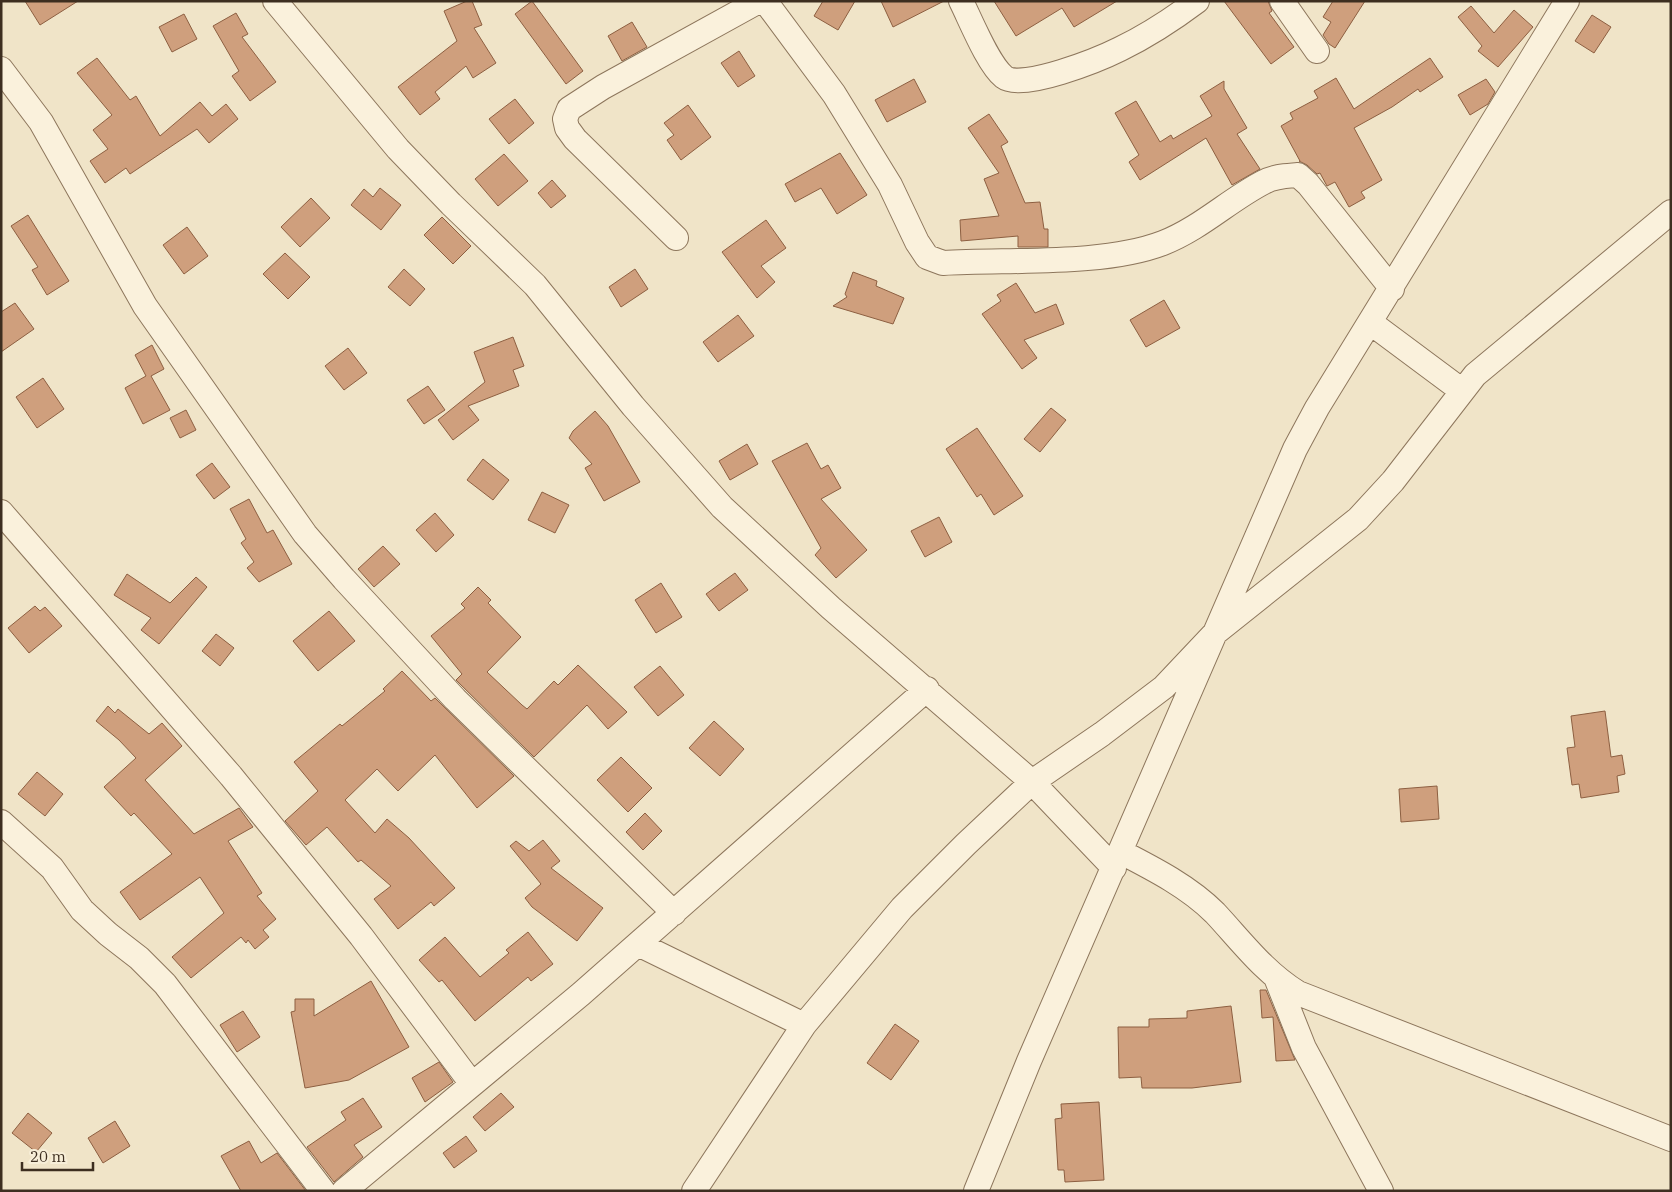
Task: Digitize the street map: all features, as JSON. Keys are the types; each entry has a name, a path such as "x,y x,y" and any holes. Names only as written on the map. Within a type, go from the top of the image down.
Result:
{"street":[{"path":"275,1 398,149 451,204 535,285 633,406 722,507 831,608 927,689 1117,860 1194,895 1214,913 1277,980 1298,993 1671,1139"},
{"path":"676,238 576,139 567,128 565,119 569,109 603,88 760,1"},
{"path":"765,1 834,94 890,184 916,242 927,257 943,263 1092,257 1136,250 1163,243 1191,230 1265,181 1298,175 1308,184 1392,289"},
{"path":"961,1 996,68 1006,78 1024,80 1070,68 1119,49 1173,18 1197,1"},
{"path":"1282,1 1317,51"},
{"path":"976,1191 1029,1061 1295,449 1317,408 1392,289 1567,1"},
{"path":"1,69 41,122 145,306 305,534 455,699 674,913"},
{"path":"694,1191 804,1025 902,908 1032,782 1102,734 1164,687 1215,634 1358,519 1393,481 1461,390 1475,375 1671,212"},
{"path":"1371,323 1461,390"},
{"path":"1,512 231,776 360,936 472,1084"},
{"path":"344,1191 638,944 927,689"},
{"path":"1,822 52,868 82,910 108,934 139,958 166,984 323,1191"},
{"path":"638,944 804,1025"},
{"path":"1277,980 1304,1048 1381,1191"}],"building":[{"path":"25,1 78,1 40,25"},
{"path":"467,1 472,1 482,25 474,28 496,63 473,78 466,66 435,92 440,99 420,115 398,87 457,41 444,11"},
{"path":"532,1 583,71 566,84 515,14"},
{"path":"823,1 855,1 838,30 814,16"},
{"path":"881,1 944,1 893,27"},
{"path":"994,1 1117,1 1074,27 1062,8 1016,36"},
{"path":"1224,1 1268,1 1272,11 1269,13 1294,47 1271,64"},
{"path":"1333,1 1365,1 1335,48 1329,44 1323,35 1331,22 1323,17"},
{"path":"1471,6 1494,33 1514,10 1533,27 1498,67 1478,51 1482,46 1458,17"},
{"path":"236,13 248,34 242,37 276,82 250,101 232,76 239,71 213,26"},
{"path":"184,14 197,39 172,52 159,27"},
{"path":"1592,15 1611,27 1594,53 1575,41"},
{"path":"632,22 647,47 622,61 608,36"},
{"path":"739,51 755,76 738,87 721,63"},
{"path":"97,58 130,100 136,96 160,136 200,102 212,116 226,104 238,119 209,143 197,129 130,174 126,168 105,183 90,161 108,149 93,130 112,115 77,73"},
{"path":"1430,58 1443,77 1420,92 1418,89 1392,107 1354,128 1382,180 1361,192 1365,198 1349,207 1335,182 1327,186 1320,173 1317,174 1299,161 1281,126 1293,119 1290,113 1318,98 1314,91 1336,78 1354,109"},
{"path":"914,79 926,102 887,122 875,100"},
{"path":"1486,79 1495,92 1488,104 1470,115 1458,95"},
{"path":"1224,81 1224,89 1247,128 1237,134 1260,169 1232,185 1206,138 1140,180 1129,162 1139,155 1115,113 1136,101 1160,142 1171,135 1173,139 1212,116 1200,96"},
{"path":"515,99 534,123 509,144 489,119"},
{"path":"688,105 711,137 681,160 667,140 674,135 664,123"},
{"path":"989,114 1008,142 1001,146 1025,203 1040,202 1044,229 1048,229 1048,247 1018,247 1018,236 961,241 960,220 999,216 984,179 999,173 968,128"},
{"path":"840,153 867,195 837,214 821,188 795,202 785,184"},
{"path":"504,154 528,181 498,206 475,179"},
{"path":"552,180 566,196 551,208 538,193"},
{"path":"380,188 401,205 381,230 351,205 364,189 373,197"},
{"path":"311,198 330,218 300,247 281,227"},
{"path":"28,215 69,281 47,295 32,270 38,267 11,226"},
{"path":"442,217 471,246 453,264 424,235"},
{"path":"766,220 786,248 761,266 775,282 757,298 722,252"},
{"path":"187,227 208,256 184,274 163,245"},
{"path":"285,253 310,277 288,299 263,274"},
{"path":"404,269 425,289 410,306 388,287"},
{"path":"635,269 648,289 621,307 609,287"},
{"path":"853,272 877,281 876,286 904,298 893,324 833,306 847,297 845,294"},
{"path":"1016,283 1035,313 1056,304 1064,324 1024,340 1037,358 1022,369 982,314 1001,301 997,295"},
{"path":"1164,300 1180,328 1146,347 1130,320"},
{"path":"15,303 34,329 1,352 1,312"},
{"path":"738,315 754,336 718,362 703,342"},
{"path":"513,337 524,366 513,370 519,386 468,406 479,420 453,440 438,420 485,382 474,352"},
{"path":"152,345 164,369 151,376 170,410 143,424 125,388 146,376 135,355"},
{"path":"348,348 367,373 344,390 325,366"},
{"path":"43,378 64,409 37,428 16,397"},
{"path":"428,386 445,410 424,424 407,400"},
{"path":"1051,408 1066,420 1040,452 1024,439"},
{"path":"186,410 196,430 180,438 170,418"},
{"path":"595,411 608,426 640,482 604,501 585,468 592,464 569,438 573,431"},
{"path":"977,428 1023,496 994,515 981,494 977,497 946,449"},
{"path":"807,443 821,469 828,465 841,488 821,499 867,550 836,578 815,555 821,548 772,461"},
{"path":"747,444 758,464 730,480 719,461"},
{"path":"483,459 509,480 493,500 467,480"},
{"path":"212,463 230,487 214,499 196,475"},
{"path":"542,492 569,505 555,533 528,520"},
{"path":"249,499 267,533 273,530 292,564 259,582 247,568 254,562 241,543 246,539 230,509"},
{"path":"435,513 454,535 436,552 416,530"},
{"path":"939,517 952,542 925,557 911,531"},
{"path":"383,546 400,564 374,587 358,569"},
{"path":"735,573 748,590 719,611 706,594"},
{"path":"127,574 170,603 196,577 207,587 159,644 141,630 151,618 114,595"},
{"path":"661,583 682,617 656,633 635,600"},
{"path":"478,587 491,600 488,603 521,637 487,672 522,705 527,709 554,681 558,685 578,665 627,712 608,729 587,705 534,757 456,680 462,674 431,636 465,608 461,604"},
{"path":"35,606 40,611 45,607 62,626 29,653 8,628"},
{"path":"329,611 355,641 318,671 293,641"},
{"path":"216,634 234,648 220,666 202,651"},
{"path":"660,666 684,695 658,716 634,687"},
{"path":"402,671 431,701 435,698 514,776 477,808 435,755 398,791 377,769 345,800 375,833 387,819 409,838 455,888 434,906 431,902 398,929 374,899 391,886 361,860 358,862 327,827 306,845 285,821 318,791 294,762 340,724 342,726 385,691 383,689"},
{"path":"108,706 115,713 118,709 149,734 162,723 182,746 145,780 194,834 239,808 253,827 228,841 262,893 257,896 276,919 263,930 269,937 255,949 248,940 246,943 241,937 191,978 172,957 224,913 200,877 140,920 120,892 172,854 134,813 131,816 104,787 136,758 119,740 96,721"},
{"path":"1605,711 1611,757 1622,755 1625,774 1617,776 1619,792 1581,798 1579,784 1572,785 1567,748 1575,747 1571,716"},
{"path":"714,721 744,749 720,776 689,748"},
{"path":"621,757 652,788 628,812 597,780"},
{"path":"37,772 63,794 45,816 18,794"},
{"path":"1437,786 1439,819 1401,822 1399,789"},
{"path":"645,813 662,831 643,850 626,832"},
{"path":"543,840 560,861 551,868 603,908 577,941 532,907 525,898 541,884 510,846 516,841 529,851"},
{"path":"528,932 553,964 531,981 528,977 475,1021 442,980 439,982 419,960 445,937 480,977 509,953 506,950"},
{"path":"371,981 409,1047 349,1080 305,1088 291,1012 295,1011 295,999 314,999 314,1016"},
{"path":"1260,990 1266,990 1295,1060 1276,1061 1273,1017 1262,1018"},
{"path":"1231,1006 1241,1082 1192,1088 1142,1088 1141,1077 1119,1078 1118,1027 1149,1027 1149,1019 1187,1018 1187,1011"},
{"path":"243,1011 260,1037 237,1052 220,1025"},
{"path":"895,1024 919,1041 891,1080 867,1063"},
{"path":"439,1062 453,1082 425,1102 412,1078"},
{"path":"501,1093 514,1107 485,1131 473,1117"},
{"path":"363,1098 382,1127 354,1145 363,1157 334,1182 307,1147 346,1120 341,1112"},
{"path":"1099,1102 1104,1180 1065,1182 1064,1170 1058,1170 1055,1119 1062,1118 1061,1104"},
{"path":"28,1113 52,1133 36,1152 12,1133"},
{"path":"115,1121 130,1146 103,1163 88,1138"},
{"path":"466,1136 477,1151 454,1168 443,1153"},
{"path":"249,1141 261,1163 277,1153 306,1191 241,1191 221,1156"}]}
